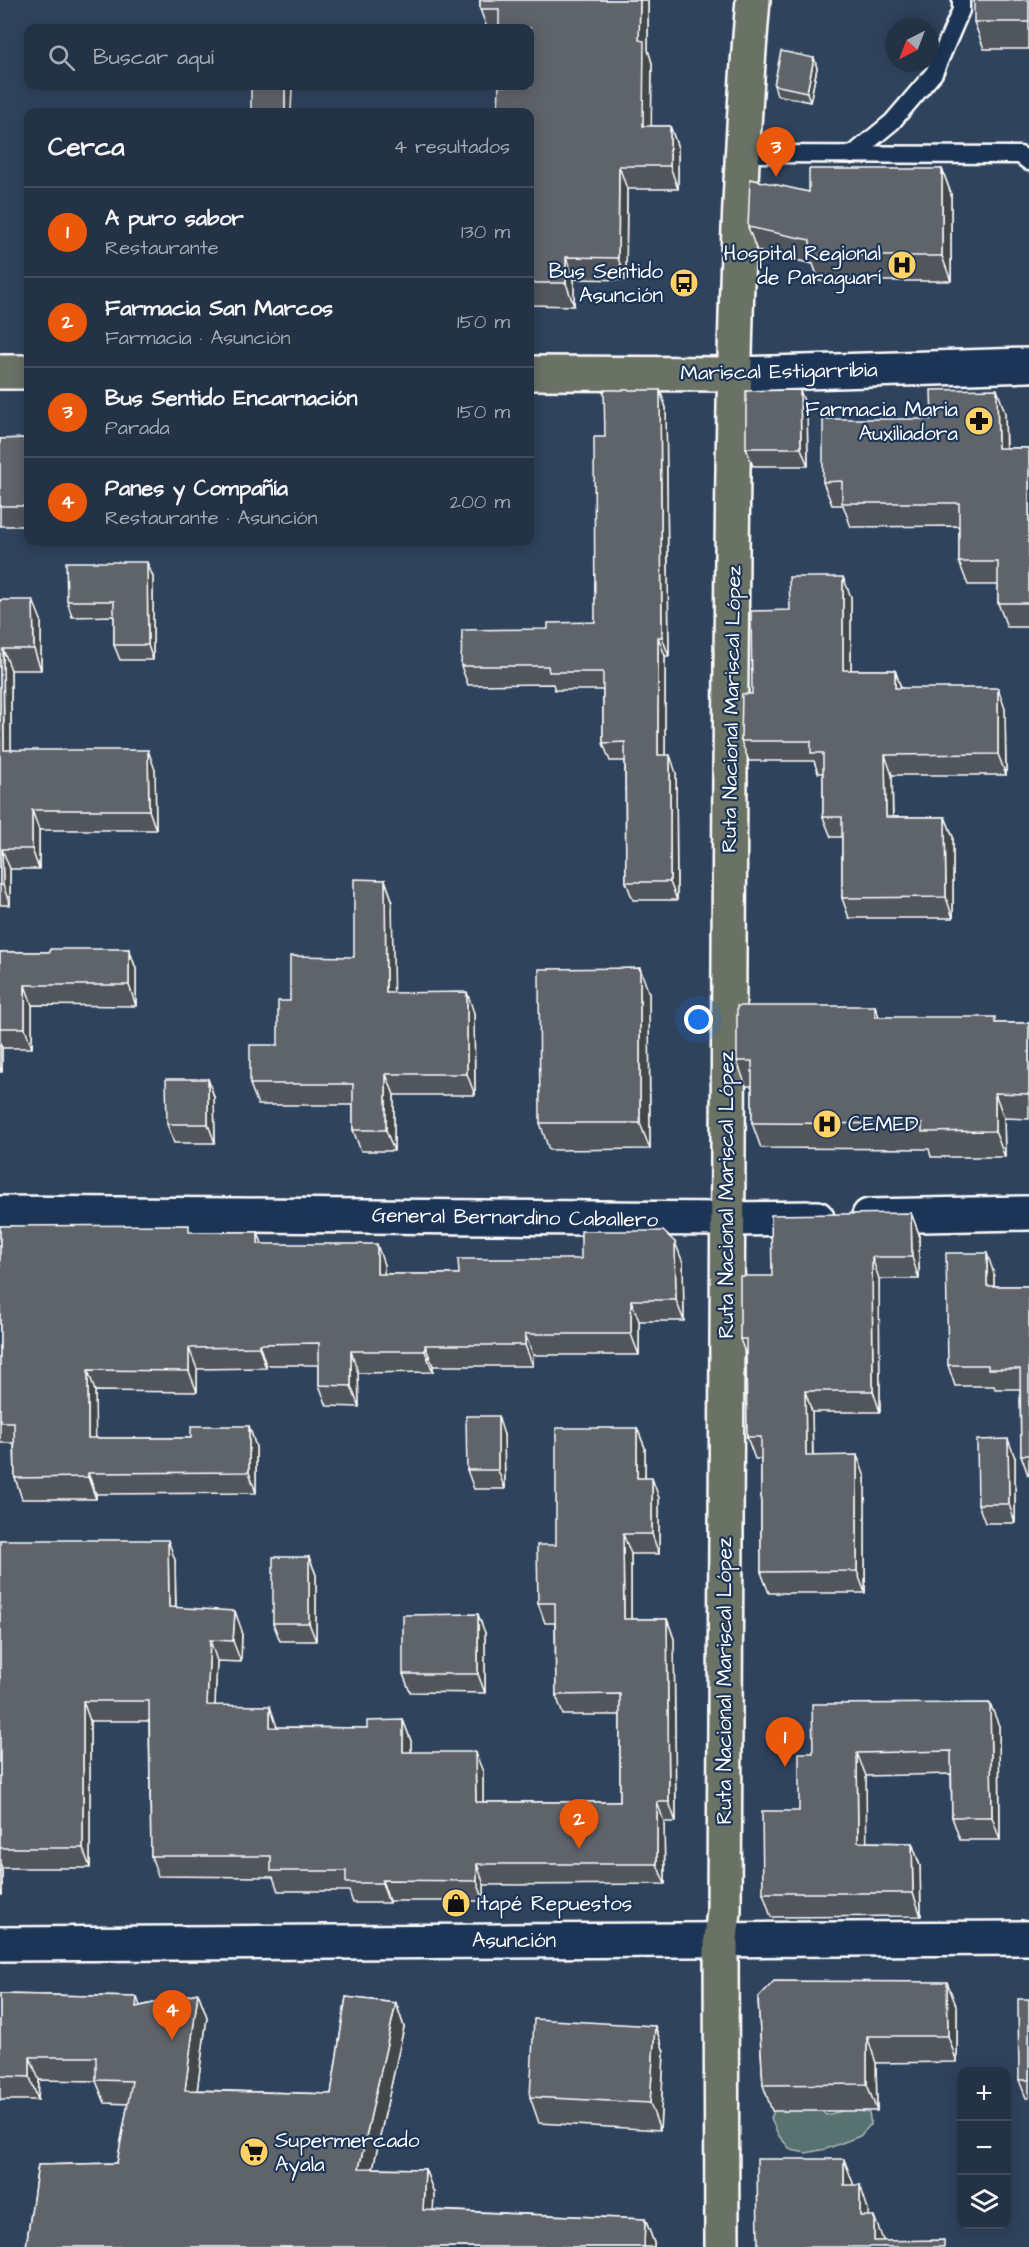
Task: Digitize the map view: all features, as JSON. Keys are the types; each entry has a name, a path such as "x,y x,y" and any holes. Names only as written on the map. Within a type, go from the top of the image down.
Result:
{"main road":[{"name":"Ruta Nacional Mariscal López","path":"722,2247 725,1220 735,374 746,79 753,0"},
{"path":"0,372 24,372"},
{"name":"Mariscal Estigarribia","path":"534,373 735,374"}],"street":[{"name":"Mariscal Estigarribia","path":"735,374 1029,365"},
{"name":"General Bernardino Caballero","path":"0,1213 725,1220 1029,1213"},
{"name":"Asunción","path":"0,1944 1029,1938"}],"lane":[{"path":"852,154 892,122 934,73 961,10 961,0"},
{"path":"743,153 1020,155 1029,162"}],"green space":[{"path":"777,2101 812,2102 826,2115 851,2109 869,2113 871,2124 860,2136 826,2149 806,2153 791,2150 779,2136 771,2119"}],"building":[{"path":"480,0 640,0 639,40 644,41 643,126 670,126 670,166 619,166 618,258 566,257 566,283 534,283 534,108 498,108 499,90 534,90 534,24 499,24 499,9 480,9"},
{"path":"974,0 1029,0 1029,22 974,22"},
{"path":"781,51 814,58 807,92 774,85"},
{"path":"251,90 285,90 285,108 251,108"},
{"path":"809,169 942,169 942,256 810,256 810,240 748,227 750,179 809,192"},
{"path":"997,389 998,448 1029,448 1029,603 998,603 998,562 959,562 959,503 842,503 842,481 823,482 823,419 932,419 931,390"},
{"path":"604,390 660,390 662,637 658,637 658,755 670,755 670,882 626,882 625,742 603,743 603,672 549,672 548,666 461,666 462,630 548,629 548,623 595,622 594,437 605,437"},
{"path":"800,390 801,448 746,448 746,391"},
{"path":"24,438 24,506 0,506 0,439"},
{"path":"66,562 147,562 148,645 114,645 114,601 67,601"},
{"path":"789,577 843,577 843,670 895,670 895,688 998,688 998,754 885,755 886,817 945,817 946,897 842,898 842,817 823,817 823,753 811,753 811,741 741,741 742,694 752,694 751,611 790,610"},
{"path":"0,600 33,600 34,649 3,649 4,750 148,750 149,810 32,810 32,849 2,849 3,885 0,885"},
{"path":"354,879 385,880 386,993 467,992 467,1074 386,1074 386,1130 353,1130 353,1084 250,1084 250,1045 278,1045 278,1001 290,1001 290,956 354,957"},
{"path":"50,949 129,949 129,985 25,985 25,1028 0,1028 0,952 50,952"},
{"path":"640,968 640,1123 540,1123 539,969"},
{"path":"737,1006 875,1006 875,1017 995,1017 995,1023 1029,1023 1029,1094 995,1093 995,1131 922,1132 922,1124 752,1123 752,1061 737,1061"},
{"path":"166,1079 208,1079 208,1124 167,1124"},
{"path":"911,1213 912,1257 872,1257 873,1391 805,1391 806,1456 857,1455 857,1571 761,1572 761,1437 747,1437 746,1339 740,1339 740,1276 772,1276 771,1215"},
{"path":"189,1225 189,1232 258,1232 258,1244 377,1244 377,1274 459,1274 458,1259 581,1259 581,1231 663,1231 675,1242 676,1300 631,1300 631,1334 525,1334 525,1345 425,1345 425,1351 351,1351 351,1386 319,1385 319,1343 189,1348 189,1371 88,1370 88,1438 191,1438 191,1426 249,1426 249,1472 88,1473 88,1477 15,1478 14,1422 0,1422 0,1226"},
{"path":"946,1253 987,1253 987,1286 1029,1286 1029,1455 1021,1455 1020,1369 988,1369 988,1365 948,1365"},
{"path":"466,1416 498,1416 498,1470 467,1470"},
{"path":"556,1428 637,1428 637,1478 652,1478 652,1534 623,1534 624,1619 667,1619 669,1802 657,1802 657,1864 477,1864 477,1881 382,1880 382,1883 346,1883 346,1871 271,1871 271,1856 151,1856 149,1701 83,1701 83,1848 0,1848 0,1540 168,1540 169,1607 235,1611 233,1641 210,1640 207,1705 270,1706 270,1727 367,1728 367,1721 403,1720 403,1752 475,1752 476,1802 620,1802 620,1694 556,1695 555,1603 538,1603 537,1545 556,1545"},
{"path":"1008,1439 1009,1504 978,1504 977,1440"},
{"path":"273,1557 309,1557 309,1623 273,1623"},
{"path":"478,1614 478,1674 403,1674 403,1615"},
{"path":"990,1703 992,1817 952,1817 951,1751 857,1753 858,1842 912,1843 913,1893 763,1893 762,1811 799,1811 799,1753 813,1753 812,1704"},
{"path":"774,1981 947,1982 948,2036 867,2036 867,2084 763,2085 758,1998"},
{"path":"198,1993 185,2090 331,2094 346,1997 396,2003 359,2168 425,2169 423,2210 645,2219 644,2247 26,2247 38,2165 117,2163 132,2081 96,2080 96,2057 30,2057 30,2077 0,2076 0,1994 137,1997 136,2007"},
{"path":"1018,1999 1029,1999 1029,2080 1019,2080"},
{"path":"534,2019 655,2026 650,2103 530,2097"},
{"path":"757,2159 844,2159 844,2185 860,2185 860,2216 874,2216 874,2241 944,2240 944,2247 758,2247"}],"place":[{"name":"Bus Sentido Encarnación","path":"776,177"},
{"name":"Hospital Regional de Paraguarí","path":"902,265"},
{"name":"Bus Sentido Asunción","path":"684,283"},
{"name":"Farmacia Maria Auxiliadora","path":"979,421"},
{"name":"CEMED","path":"827,1124"},
{"name":"A puro sabor","path":"785,1767"},
{"name":"Farmacia San Marcos","path":"579,1849"},
{"name":"Itapé Repuestos","path":"456,1903"},
{"name":"Panes y Compañía","path":"172,2040"},
{"name":"Supermercado Ayala","path":"254,2152"}]}
